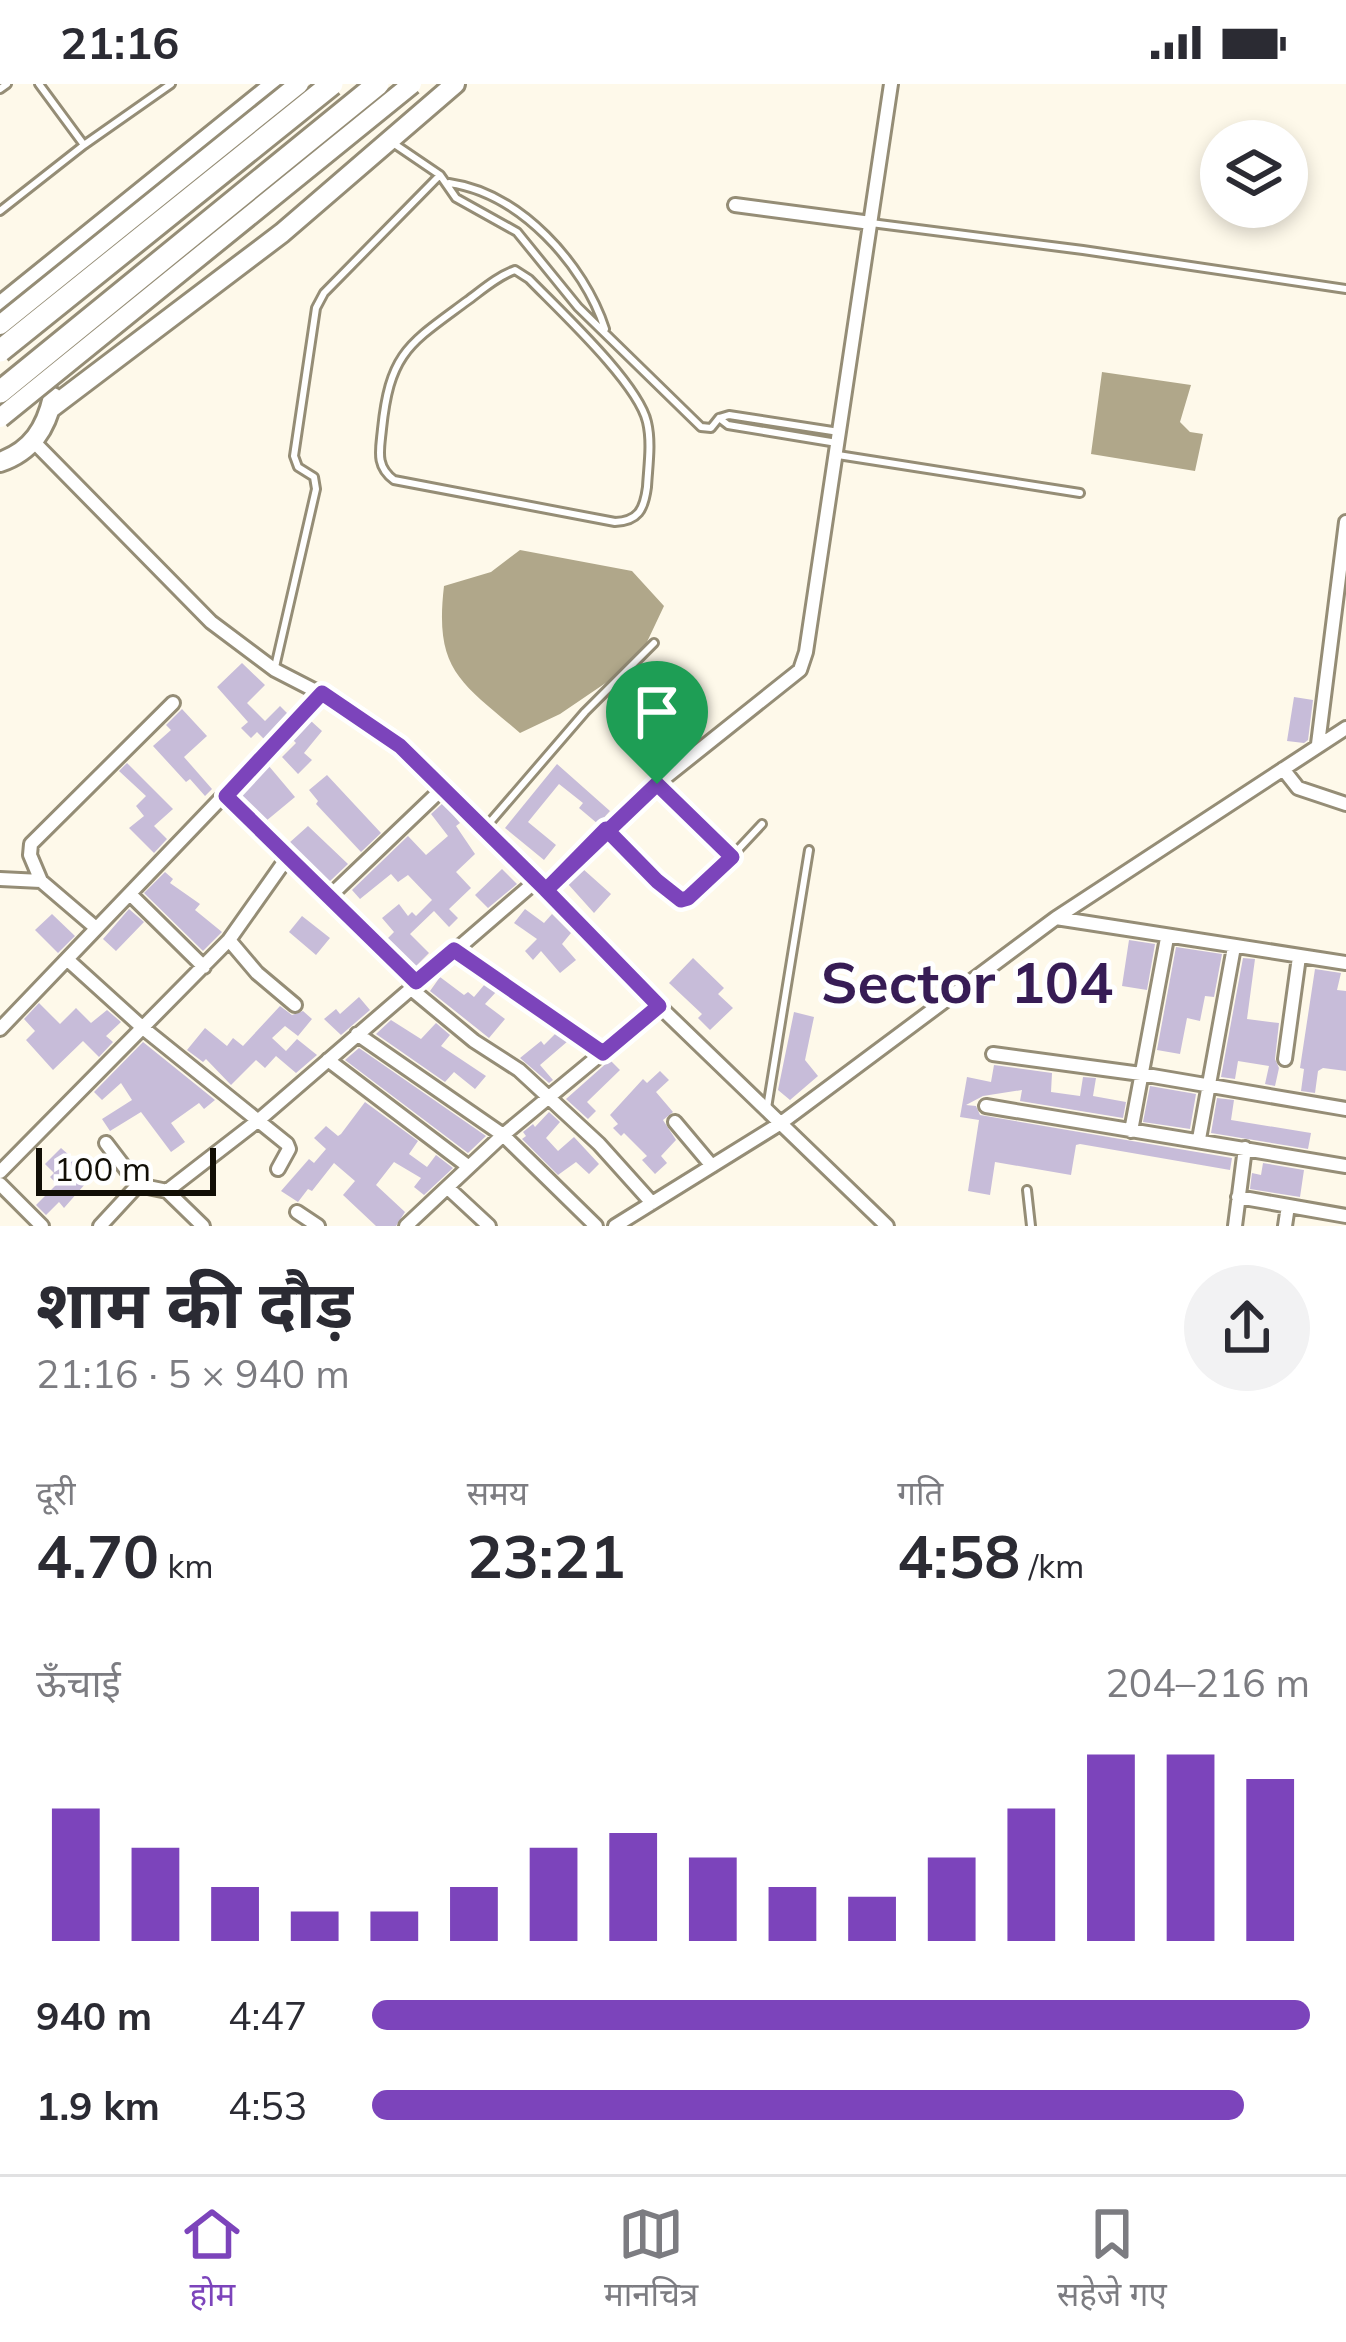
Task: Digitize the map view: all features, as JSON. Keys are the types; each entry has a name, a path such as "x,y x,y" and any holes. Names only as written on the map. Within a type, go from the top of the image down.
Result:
{"highway":[{"path":"0,351 332,84"},
{"path":"0,392 378,84"}],"street":[{"path":"0,306 275,84"},
{"path":"0,462 34,442 51,408 52,373 25,332 0,322 299,84"},
{"path":"0,418 412,84"},
{"path":"51,408 205,293 454,84"},
{"path":"166,1190 260,1120 454,950 541,886 657,784 800,670 891,84"},
{"path":"735,205 872,224"},
{"path":"34,442 191,604 274,670 322,693 400,746 887,1226"},
{"path":"1318,744 1346,522"},
{"path":"0,1029 322,693"},
{"path":"96,928 41,881 30,856 31,844 173,704"},
{"path":"615,1226 781,1124 1056,918 1346,728"},
{"path":"1283,769 1298,788 1346,804"},
{"path":"331,895 443,788"},
{"path":"226,796 331,895 413,985 467,1035 519,1070 652,1203"},
{"path":"0,1172 229,940 289,855"},
{"path":"0,879 41,881"},
{"path":"130,894 204,967"},
{"path":"1056,918 1346,964"},
{"path":"1131,1131 1166,938"},
{"path":"229,940 257,973 295,1005"},
{"path":"1199,1139 1234,947"},
{"path":"454,950 603,1053"},
{"path":"1285,1058 1299,957"},
{"path":"69,961 288,1146 278,1168"},
{"path":"408,1225 503,1135 659,1006"},
{"path":"357,1034 503,1135 596,1226"},
{"path":"993,1054 1346,1109"},
{"path":"328,1060 470,1167"},
{"path":"986,1106 1346,1166"},
{"path":"676,1122 712,1166"},
{"path":"106,1143 138,1185 166,1190 203,1226"},
{"path":"0,1145 12,1156"},
{"path":"1235,1226 1245,1148"},
{"path":"0,1184 42,1226"},
{"path":"100,1226 138,1185"},
{"path":"448,1187 489,1226"},
{"path":"1238,1197 1325,1219 1346,1216"},
{"path":"1285,1226 1288,1206"},
{"path":"297,1212 318,1226"}],"lane":[{"path":"0,89 8,84"},
{"path":"39,84 84,145"},
{"path":"0,211 171,84"},
{"path":"390,142 440,175 456,198 517,232 578,308 701,427 711,428 729,415 837,443 1080,493"},
{"path":"274,670 316,489 314,477 298,467 294,456 316,308 324,293 440,175"},
{"path":"448,183 466,186 537,226 596,302 606,332"},
{"path":"872,224 1346,289"},
{"path":"508,272 522,272 615,371 647,422 646,496 642,512 630,522 394,480 379,461 388,389 404,350 508,272"},
{"path":"615,371 628,359"},
{"path":"485,828 585,712 654,643"},
{"path":"657,784 732,857"},
{"path":"606,829 681,900 762,824"},
{"path":"767,1110 809,850"},
{"path":"1027,1190 1031,1226"}],"shaded area":[{"path":"1102,372 1191,385 1180,422 1190,432 1203,434 1195,471 1091,454"},
{"path":"520,550 632,571 664,606 638,661 560,714 520,733 456,672 443,638 442,615 444,586 491,572"}],"building":[{"path":"242,663 265,685 247,703 265,721 280,706 288,714 264,739 257,732 251,738 241,728 248,722 217,687"},
{"path":"1294,697 1313,700 1304,743 1287,741"},
{"path":"182,709 207,736 184,757 212,789 205,796 153,746 171,730 166,725"},
{"path":"311,721 322,731 304,753 312,760 298,774 282,757"},
{"path":"127,763 173,809 154,826 167,839 154,853 129,828 144,816 136,806 146,796 119,771"},
{"path":"557,764 610,811 598,824 579,808 583,803 559,784 528,822 556,845 544,860 505,828"},
{"path":"268,765 295,797 266,821 239,794"},
{"path":"327,775 381,833 361,852 316,804 309,790"},
{"path":"443,803 460,823 456,826 475,854 456,872 471,888 449,909 458,918 449,927 434,911 410,934 429,953 415,967 387,939 394,932 382,918 399,904 408,916 412,912 416,916 432,900 408,875 398,882 391,874 360,899 352,890 408,836 426,855 448,836 431,814"},
{"path":"308,826 348,864 329,882 289,843"},
{"path":"502,869 517,884 488,908 475,895"},
{"path":"583,869 611,894 594,913 568,884"},
{"path":"165,872 173,879 170,883 200,904 195,910 222,932 203,951 144,893"},
{"path":"129,909 144,922 116,951 103,939"},
{"path":"525,909 544,923 552,914 571,933 562,944 576,960 560,973 541,951 533,960 525,951 537,939 514,923"},
{"path":"52,914 75,936 58,953 35,930"},
{"path":"302,916 330,938 316,955 289,932"},
{"path":"1129,940 1155,944 1147,990 1122,986"},
{"path":"1176,947 1222,954 1214,997 1205,996 1200,1021 1187,1018 1180,1054 1157,1050"},
{"path":"693,958 724,988 718,994 733,1008 710,1030 698,1018 702,1014 669,983"},
{"path":"1243,958 1255,959 1247,1019 1279,1023 1275,1086 1265,1084 1269,1066 1238,1061 1235,1079 1221,1077"},
{"path":"1315,969 1341,973 1337,990 1346,991 1346,1071 1318,1071 1315,1093 1301,1091 1304,1069 1300,1068"},
{"path":"440,977 464,995 468,992 474,997 485,984 496,992 485,1004 505,1019 489,1038 430,991"},
{"path":"359,997 370,1010 341,1035 324,1019 336,1009 340,1014"},
{"path":"39,1003 60,1024 76,1008 91,1023 107,1010 121,1022 106,1036 113,1042 99,1057 83,1041 53,1070 26,1040 35,1031 24,1019"},
{"path":"280,1006 292,1015 303,1011 312,1019 298,1036 285,1026 272,1038 286,1051 297,1039 317,1055 296,1073 276,1056 265,1068 256,1060 231,1085 206,1059 203,1062 187,1050 205,1028 227,1046 233,1038 243,1046"},
{"path":"794,1012 814,1017 805,1060 818,1076 790,1100 778,1090"},
{"path":"391,1020 421,1039 436,1023 450,1035 441,1046 486,1076 475,1089 454,1072 445,1082 376,1034"},
{"path":"556,1033 568,1041 540,1065 553,1080 549,1083 520,1058"},
{"path":"143,1042 215,1100 204,1109 199,1103 171,1123 185,1142 171,1152 141,1112 110,1131 102,1119 132,1100 121,1083 102,1100 94,1092"},
{"path":"359,1048 486,1136 468,1153 345,1060"},
{"path":"610,1060 620,1070 587,1102 596,1111 588,1119 566,1099"},
{"path":"994,1065 1052,1073 1051,1092 1080,1096 1083,1077 1096,1078 1093,1096 1126,1102 1123,1118 1020,1101 1022,1090 983,1096 966,1105 976,1106 980,1115 1232,1158 1230,1170 1080,1144 1071,1175 995,1162 990,1195 968,1191 979,1120 960,1117 967,1077 991,1082"},
{"path":"660,1071 669,1080 656,1092 673,1112 663,1120 676,1140 661,1156 667,1163 655,1174 642,1160 647,1156 613,1128 618,1124 610,1115 643,1079 647,1083"},
{"path":"1150,1086 1196,1094 1190,1129 1143,1122"},
{"path":"1217,1098 1234,1100 1231,1120 1311,1133 1308,1149 1211,1133"},
{"path":"365,1102 418,1141 409,1154 427,1167 436,1155 453,1168 424,1195 414,1187 421,1178 394,1162 376,1185 405,1212 396,1226 376,1226 343,1195 355,1181 334,1163 298,1202 281,1191 309,1159 314,1163 326,1149 314,1138 326,1126 341,1134"},
{"path":"549,1112 560,1122 546,1138 558,1151 574,1137 599,1164 589,1174 576,1162 558,1175 522,1139 523,1132"},
{"path":"61,1148 78,1163 72,1169 86,1183 64,1208 59,1202 46,1215 36,1205 57,1184 45,1164"},
{"path":"1263,1163 1304,1170 1300,1197 1250,1189 1252,1173 1261,1175"}],"district":[{"name":"Sector 104","path":"967,983"}],"route":[{"path":"657,784 606,829 546,890 400,746 322,693 226,796 416,982 454,950 603,1053 659,1006 546,890 606,829 681,900 719,870 732,857 657,784"}]}
